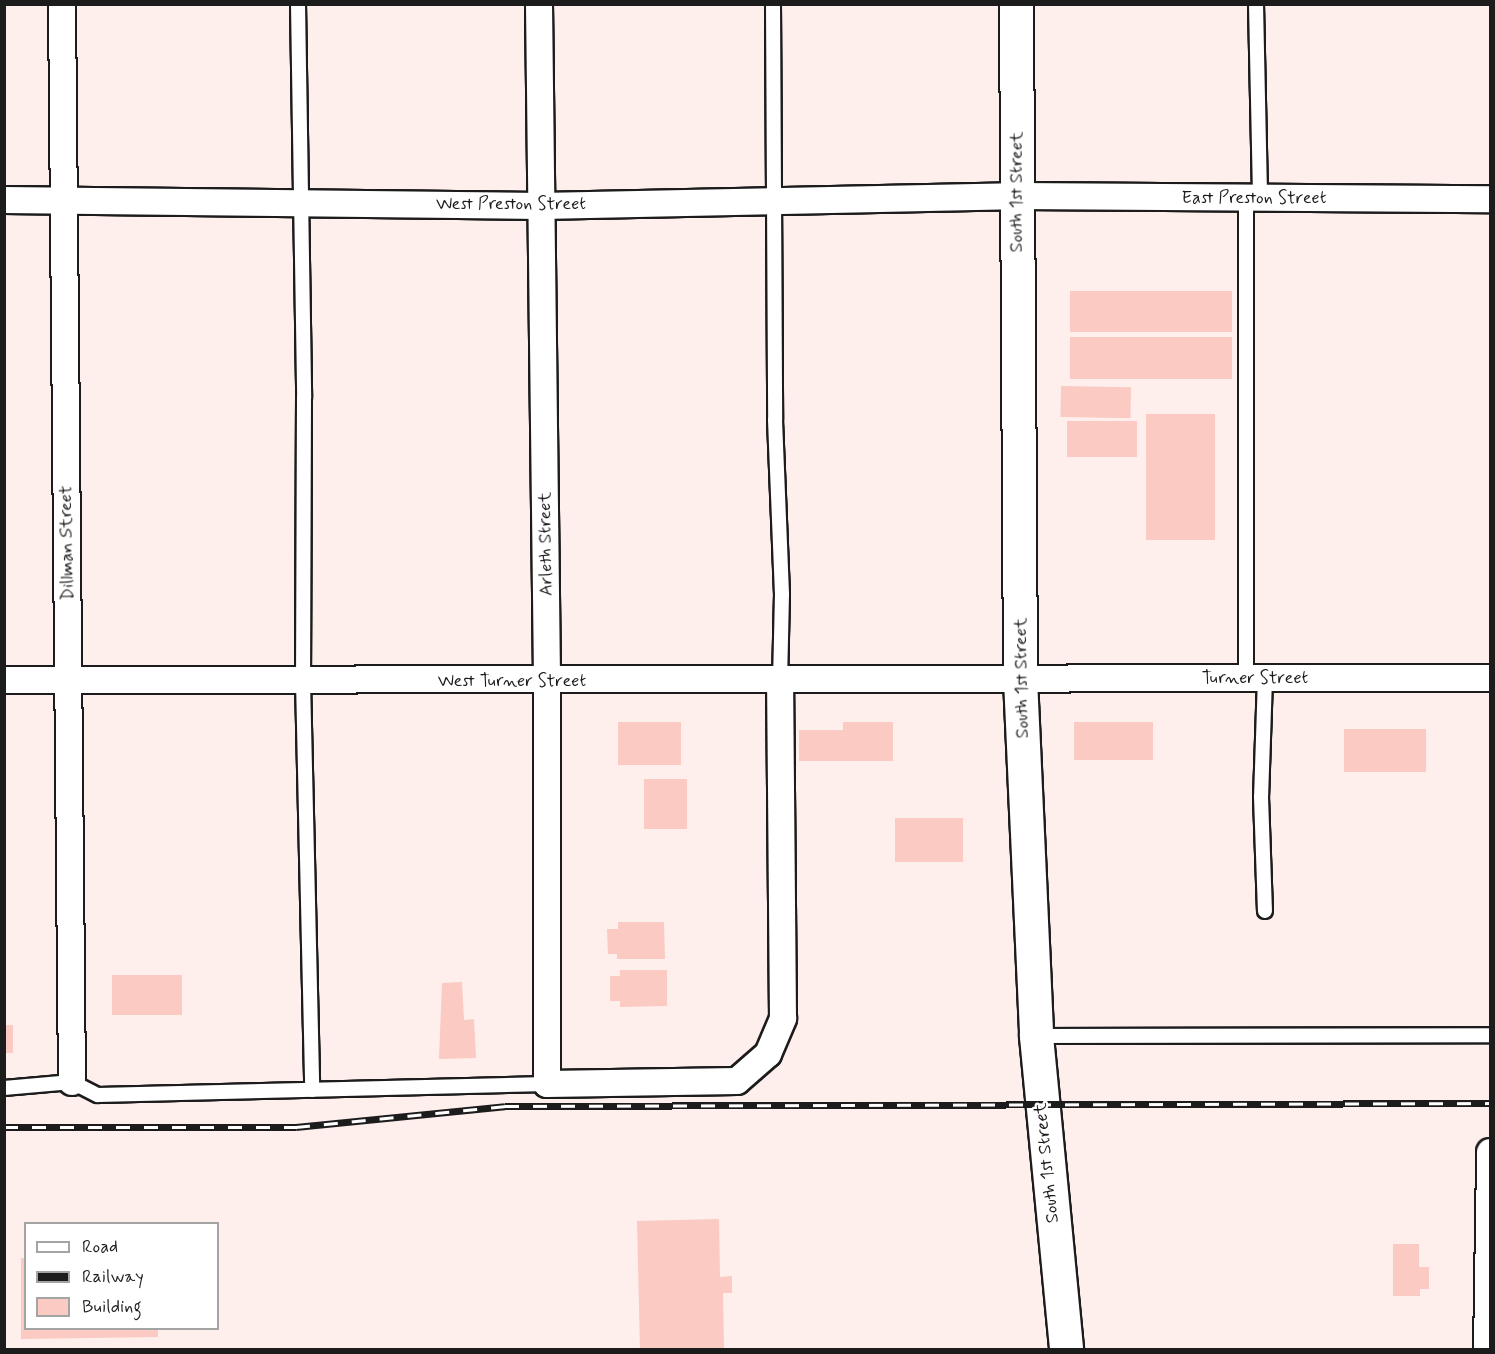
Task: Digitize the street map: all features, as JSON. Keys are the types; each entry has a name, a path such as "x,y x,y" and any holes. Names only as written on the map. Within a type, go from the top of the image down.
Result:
{"street":[{"name":"Dillman Street","path":"62,4 72,1082"},
{"name":"Arleth Street","path":"539,4 547,682 547,1084"},
{"name":"South 1st Street","path":"1016,4 1020,679 1036,1036 1066,1350"},
{"name":"West Preston Street","path":"4,200 542,206 1018,196"},
{"name":"East Preston Street","path":"1018,196 1491,199"},
{"name":"Turner Street","path":"1020,679 1491,678"},
{"name":"West Turner Street","path":"4,681 547,682 1020,679"},
{"path":"547,1084 737,1081 768,1054 783,1018 780,680"},
{"path":"1487,1350 1490,1152"}],"lane":[{"path":"297,4 302,203 303,681 312,1090"},
{"path":"773,4 776,420 782,594 780,680"},
{"path":"1256,4 1253,197 1255,678 1264,911"},
{"path":"1036,1036 1491,1035"},
{"path":"4,1088 72,1082 98,1095 547,1084"}],"building":[{"path":"1070,291 1232,291 1232,332 1070,332"},
{"path":"1070,337 1232,337 1232,379 1070,379"},
{"path":"1061,386 1131,387 1130,418 1060,417"},
{"path":"1146,414 1215,414 1215,540 1146,540"},
{"path":"1067,421 1137,421 1137,457 1067,457"},
{"path":"618,722 681,722 681,765 618,765"},
{"path":"843,722 893,722 893,761 799,761 799,730 843,730"},
{"path":"1074,722 1153,722 1153,760 1074,760"},
{"path":"1344,729 1426,729 1426,772 1344,772"},
{"path":"644,779 687,779 687,829 644,829"},
{"path":"895,818 963,818 963,862 895,862"},
{"path":"618,922 664,922 665,959 617,959 617,954 608,954 607,929 618,929"},
{"path":"620,970 667,970 667,1006 620,1007 620,1001 610,1001 610,976 620,976"},
{"path":"112,975 182,975 182,1015 112,1015"},
{"path":"462,982 464,1020 474,1019 476,1058 439,1059 442,983"},
{"path":"4,1025 13,1025 13,1053 4,1053"},
{"path":"719,1219 720,1277 732,1276 732,1293 723,1293 724,1350 640,1350 637,1221"},
{"path":"1393,1244 1419,1244 1419,1267 1429,1267 1429,1289 1420,1289 1420,1296 1393,1296"},
{"path":"21,1258 24,1258 24,1330 158,1330 158,1337 21,1339"}],"railway":[{"path":"4,1127 296,1127 505,1106 1490,1103"}]}
